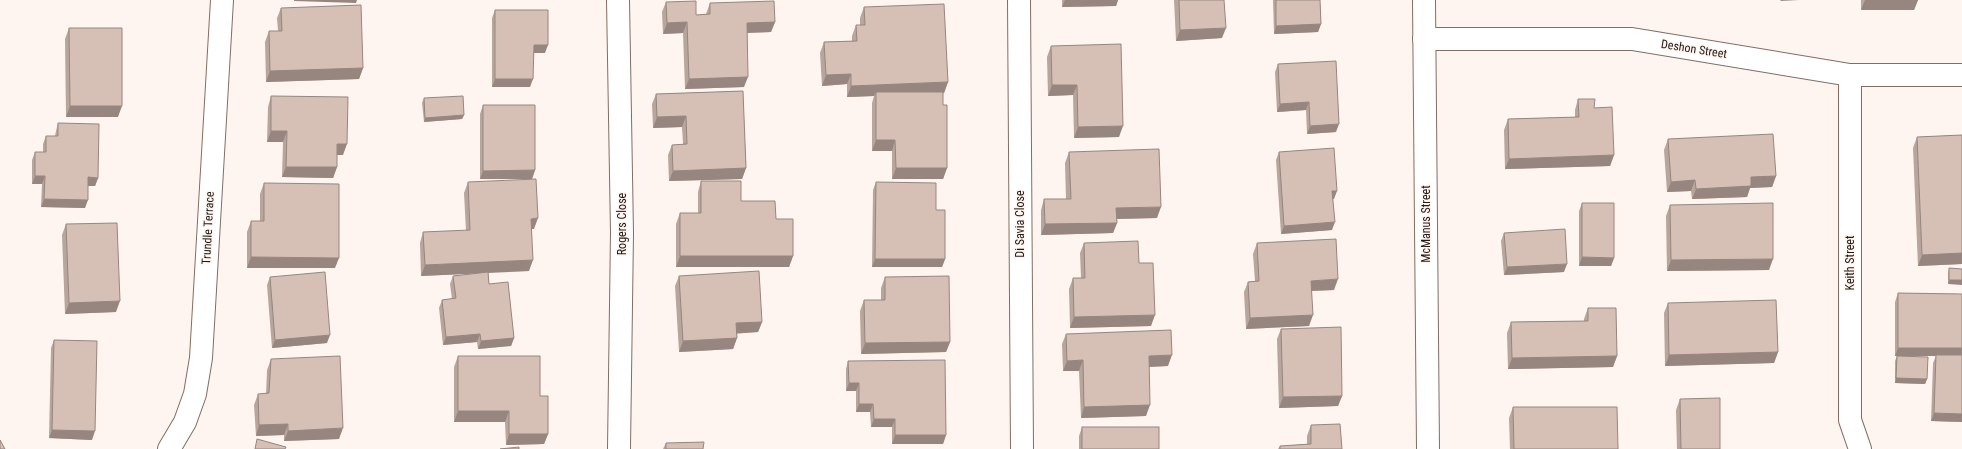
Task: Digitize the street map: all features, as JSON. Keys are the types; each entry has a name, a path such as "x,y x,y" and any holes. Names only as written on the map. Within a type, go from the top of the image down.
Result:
{"street":[{"name":"Trundle Terrace","path":"169,449 185,422 195,394 201,358 222,0"},
{"name":"Rogers Close","path":"618,0 622,233 619,449"},
{"name":"Di Savia Close","path":"1019,0 1022,449"},
{"name":"McManus Street","path":"1424,0 1428,449"},
{"name":"Deshon Street","path":"1424,39 1632,39 1850,75 1962,76"},
{"name":"Keith Street","path":"1850,75 1850,420 1857,444 1860,449"}],"building":[{"path":"1179,0 1224,0 1226,28 1180,30"},
{"path":"1276,0 1320,0 1321,24 1276,26"},
{"path":"696,1 696,15 710,14 710,3 774,1 775,22 747,23 748,77 689,79 687,22 667,23 666,2"},
{"path":"944,4 948,82 851,86 851,74 826,75 824,42 857,41 856,25 865,25 864,7"},
{"path":"361,5 363,68 270,71 269,31 282,31 281,8"},
{"path":"495,10 548,10 548,45 534,45 533,79 495,79"},
{"path":"69,28 122,28 122,106 70,106"},
{"path":"1121,44 1123,126 1078,127 1077,85 1052,85 1051,46"},
{"path":"1336,61 1339,124 1310,126 1309,102 1280,104 1278,64"},
{"path":"743,91 746,168 673,171 672,145 687,144 686,116 657,117 656,94"},
{"path":"876,92 943,92 943,105 947,105 947,168 896,168 895,140 876,140"},
{"path":"271,96 348,97 347,144 337,144 337,167 286,167 287,131 271,131"},
{"path":"463,96 464,115 425,118 424,98"},
{"path":"1578,99 1595,99 1594,108 1612,107 1614,155 1509,159 1508,119 1579,117"},
{"path":"483,105 535,105 535,170 483,171"},
{"path":"58,123 99,124 98,178 88,177 88,200 44,199 45,176 35,176 35,152 46,152 46,136 58,136"},
{"path":"1773,134 1776,176 1751,177 1751,186 1696,189 1695,180 1671,182 1668,139"},
{"path":"1962,135 1962,253 1922,255 1917,137"},
{"path":"1334,148 1337,191 1332,191 1335,222 1284,226 1279,152"},
{"path":"1159,149 1161,207 1116,208 1117,223 1045,224 1044,199 1071,199 1069,152"},
{"path":"536,179 538,218 531,219 533,260 425,265 423,232 470,230 468,182"},
{"path":"701,181 741,181 741,201 775,201 776,219 793,219 793,256 680,256 680,213 701,213"},
{"path":"876,182 936,183 936,210 945,210 945,259 875,259"},
{"path":"264,183 339,184 339,258 251,257 251,221 264,221"},
{"path":"1582,203 1614,203 1614,258 1582,257"},
{"path":"1773,203 1773,259 1671,260 1670,205"},
{"path":"117,223 120,301 69,303 66,224"},
{"path":"1565,229 1567,264 1507,267 1504,233"},
{"path":"1336,239 1338,279 1311,281 1313,315 1250,318 1248,282 1259,281 1257,243"},
{"path":"1138,241 1139,263 1153,263 1155,315 1074,317 1073,278 1085,278 1084,243"},
{"path":"1949,268 1962,269 1962,280 1949,280"},
{"path":"759,271 762,322 736,323 737,338 683,341 679,276"},
{"path":"325,272 330,335 275,340 270,277"},
{"path":"488,272 489,284 508,282 514,338 481,341 480,334 446,337 442,300 456,298 453,276"},
{"path":"949,276 950,342 865,343 864,300 885,300 885,277"},
{"path":"1898,293 1962,294 1962,348 1898,348"},
{"path":"1776,300 1778,352 1669,355 1668,303"},
{"path":"1588,308 1616,308 1617,356 1512,358 1511,322 1588,321"},
{"path":"1341,327 1342,396 1283,397 1281,329"},
{"path":"1171,330 1172,355 1149,356 1150,405 1084,407 1083,360 1067,361 1066,334"},
{"path":"54,340 97,341 95,431 52,430"},
{"path":"1936,355 1962,355 1962,414 1934,413"},
{"path":"340,356 343,428 288,431 288,424 259,425 258,394 269,393 271,359"},
{"path":"458,356 540,356 540,396 548,396 548,434 509,434 509,411 458,411"},
{"path":"1897,356 1928,357 1927,379 1896,378"},
{"path":"945,360 946,435 895,435 895,419 874,419 873,404 859,404 859,383 849,383 848,361"},
{"path":"1720,398 1720,449 1681,449 1680,399"},
{"path":"1513,407 1617,407 1618,449 1514,449"},
{"path":"1340,424 1342,449 1280,449 1280,446 1311,444 1311,425"},
{"path":"1082,427 1159,427 1159,449 1082,449"},
{"path":"257,439 286,447 285,449 255,449"},
{"path":"0,440 5,449 0,449"},
{"path":"704,442 703,449 666,449 666,443"},
{"path":"519,447 519,449 500,449"}]}
